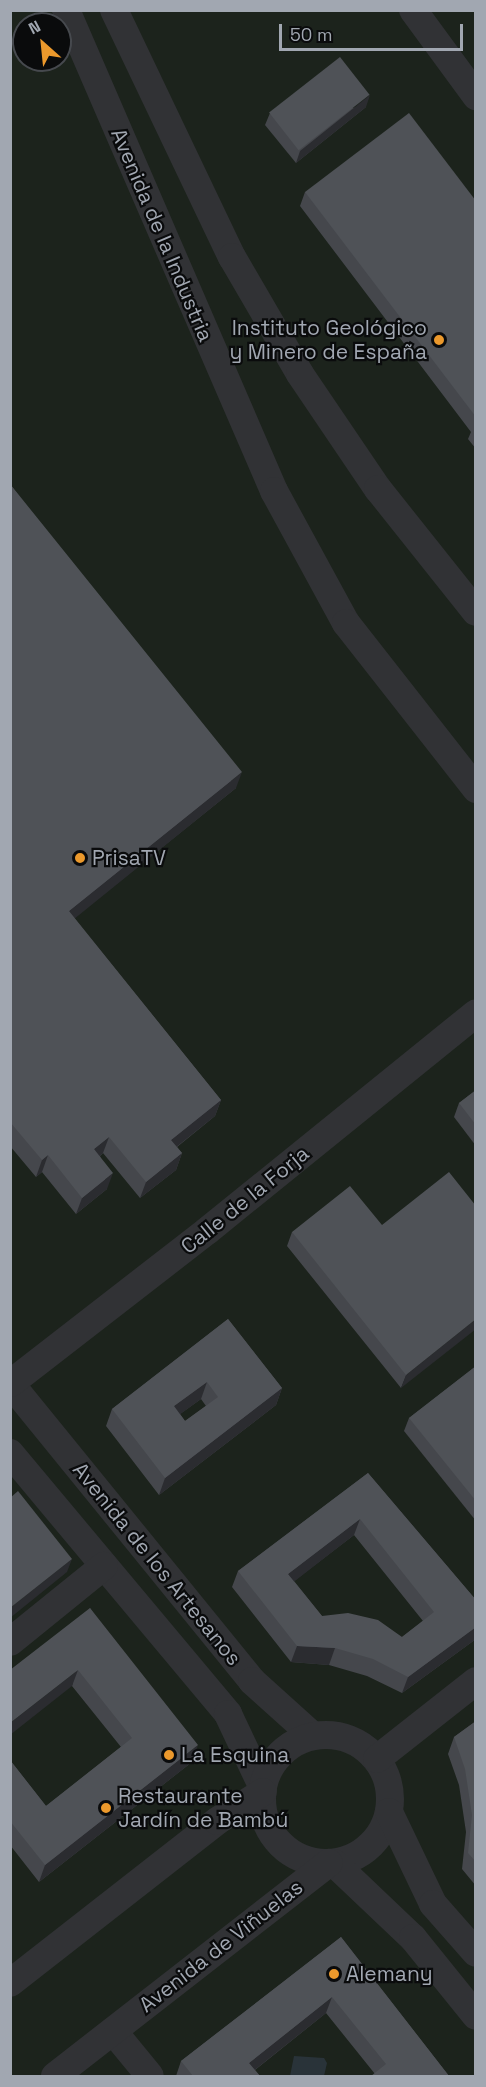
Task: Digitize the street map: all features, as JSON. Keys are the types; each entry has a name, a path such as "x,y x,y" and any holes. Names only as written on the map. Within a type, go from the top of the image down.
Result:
{"street":[{"name":"Avenida de la Industria","path":"66,10 274,491 346,623 476,789"},
{"path":"114,10 232,257 300,374 378,489 476,612"},
{"path":"413,10 476,96"},
{"name":"Calle de la Forja","path":"11,1383 207,1232 476,1013"},
{"name":"Avenida de los Artesanos","path":"11,1383 252,1681 313,1736"},
{"name":"Avenida de los Artesanos","path":"10,1453 228,1714 263,1790"},
{"path":"10,1642 104,1566"},
{"path":"377,1759 476,1681"},
{"path":"331,1735 348,1738 364,1746 377,1759 386,1775 390,1793 389,1812 384,1827 364,1851 331,1863 299,1857 284,1848 272,1834 263,1812 263,1790 275,1760 292,1745 313,1736 331,1735"},
{"path":"10,1983 217,1821 263,1790"},
{"path":"389,1812 433,1904 476,1953"},
{"path":"331,1863 413,1938 476,2016"},
{"name":"Avenida de Viñuelas","path":"56,2076 331,1863"},
{"path":"113,2031 150,2076"}],"shaded area":[{"path":"11,11 475,11 475,2076 11,2076"},
{"path":"294,2056 324,2058 327,2063 324,2076 290,2076"}],"building":[{"path":"340,57 370,95 299,150 269,112"},
{"name":"Instituto Geológico y Minero de España","path":"409,113 476,201 476,417 305,192"},
{"name":"PrisaTV","path":"10,484 242,772 69,911 221,1100 171,1140 182,1153 146,1182 109,1137 94,1149 113,1173 82,1198 48,1155 42,1160 10,1122"},
{"path":"476,1090 476,1125 459,1103"},
{"path":"449,1172 476,1206 476,1319 406,1375 292,1232 350,1186 382,1225"},
{"path":"228,1319 282,1388 165,1478 112,1409","holes":["207,1382 218,1397 185,1421 174,1406"]},
{"path":"476,1366 476,1501 409,1418"},
{"path":"368,1473 476,1600 476,1627 408,1677 373,1659 335,1648 297,1646 238,1571","holes":["360,1519 434,1612 402,1637 378,1620 348,1613 322,1616 288,1574"]},
{"path":"18,1491 72,1559 10,1608 10,1498"},
{"path":"90,1608 198,1745 45,1865 10,1821 10,1760 46,1806 132,1738 78,1670 10,1723 10,1670"},
{"path":"476,1721 476,1862 468,1853 472,1815 465,1769 454,1737"},
{"path":"341,1937 449,2076 371,2076 386,2064 332,1997 249,2063 260,2076 193,2076 181,2061"}],"place":[{"name":"Instituto Geológico y Minero de España","path":"439,340"},
{"name":"PrisaTV","path":"80,858"},
{"name":"La Esquina","path":"169,1755"},
{"name":"Restaurante Jardín de Bambú","path":"106,1808"},
{"name":"Alemany","path":"334,1974"}]}
